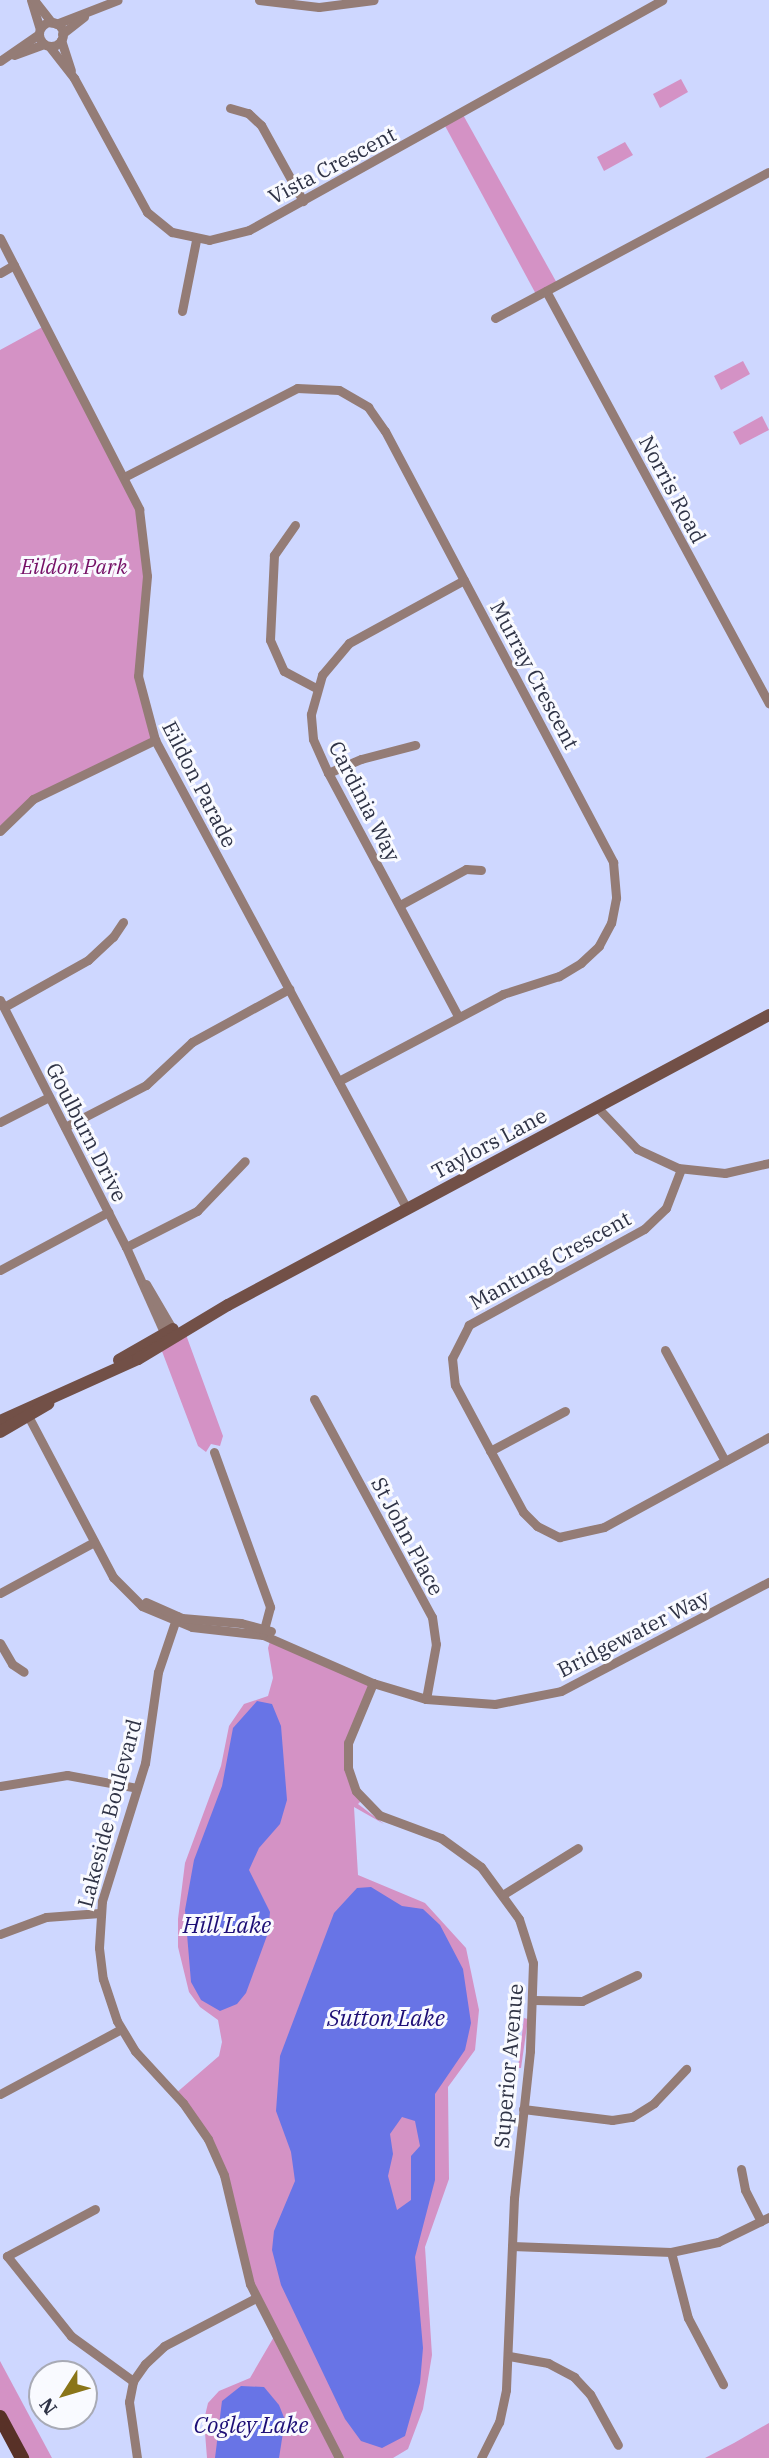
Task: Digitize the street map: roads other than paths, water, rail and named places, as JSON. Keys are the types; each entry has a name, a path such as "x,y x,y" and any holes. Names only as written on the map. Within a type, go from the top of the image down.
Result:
{"main road":[{"name":"Taylors Lane","path":"0,1432 26,1413 769,1015"},
{"name":"Taylors Lane","path":"0,1421 26,1413"},
{"path":"0,2417 22,2458"}],"street":[{"name":"Vista Crescent","path":"32,0 54,23 62,37 74,78"},
{"name":"Vista Crescent","path":"32,0 39,32 74,78 147,212 172,232 196,240 233,237 303,201 662,0"},
{"path":"1,60 54,23 88,14 118,0"},
{"path":"258,0 334,7 374,0"},
{"path":"1,60 47,45 62,37 88,14"},
{"path":"230,108 248,113 261,125 303,201"},
{"path":"495,318 769,172"},
{"name":"Eildon Parade","path":"0,238 126,476 139,509 146,546 138,676 155,740 407,1209"},
{"path":"182,311 196,240"},
{"path":"0,273 15,265"},
{"name":"Norris Road","path":"546,291 769,704"},
{"name":"Murray Crescent","path":"126,476 285,391 315,386 339,390 378,418 608,850 617,898 605,935 581,963 458,1016 339,1081"},
{"path":"295,525 274,555 270,640 284,671 316,688"},
{"name":"Cardinia Way","path":"458,1016 328,773 313,738 316,688 326,668 349,643 464,580"},
{"path":"0,831 33,799 155,740"},
{"path":"328,773 360,759 415,745"},
{"path":"400,905 466,869 481,870"},
{"path":"2,1003 88,960 113,937 123,922"},
{"path":"65,1128 146,1085 192,1042 289,989"},
{"name":"Goulburn Drive","path":"2,1003 170,1335"},
{"path":"0,1122 49,1097"},
{"path":"597,1107 637,1149 681,1169 725,1173 769,1163"},
{"path":"126,1247 197,1211 245,1161"},
{"name":"Mantung Crescent","path":"681,1169 666,1208 644,1228 479,1318 461,1335 452,1358 455,1385 523,1512 537,1526 559,1537 604,1527 769,1437"},
{"path":"0,1270 108,1213"},
{"path":"665,1349 725,1461"},
{"name":"St John Place","path":"314,1399 432,1617 436,1644 426,1699"},
{"path":"490,1451 565,1411"},
{"name":"Bridgewater Way","path":"26,1413 106,1564 131,1598 176,1619 264,1632 373,1683 426,1699 495,1704 561,1691 769,1582"},
{"path":"214,1452 270,1607 264,1632"},
{"path":"0,1593 94,1542"},
{"name":"Lakeside Boulevard","path":"176,1619 158,1672 152,1732 100,1913 103,1979 121,2029 208,2139 223,2175 240,2254 256,2298 339,2458"},
{"path":"0,1643 12,1664 24,1672"},
{"name":"Superior Avenue","path":"373,1683 348,1743 348,1768 356,1791 384,1818 460,1849 504,1894 528,1939 534,2000 512,2246 509,2356 503,2406 481,2458"},
{"path":"0,1786 67,1775 137,1788"},
{"path":"504,1894 578,1848"},
{"path":"0,1934 46,1917 100,1913"},
{"path":"534,2000 582,2001 636,1975"},
{"path":"0,2094 121,2029"},
{"path":"523,2109 612,2120 632,2117 654,2104 686,2069"},
{"path":"512,2246 671,2252 718,2242 765,2219 745,2190 741,2169"},
{"path":"95,2209 7,2256 71,2336 134,2381"},
{"path":"671,2252 688,2318 723,2384"},
{"path":"137,2458 129,2417 134,2381 164,2346 256,2298"},
{"path":"509,2356 548,2362 574,2377 590,2394 618,2445"}],"water":[{"name":"Hill Lake","path":"257,1701 272,1704 281,1726 287,1800 280,1824 259,1848 249,1870 270,1912 268,1933 246,1993 237,2004 220,2011 201,2000 191,1982 185,1910 194,1860 222,1786 233,1728"},
{"name":"Sutton Lake","path":"371,1887 402,1906 423,1909 440,1925 463,1969 471,2023 465,2050 435,2094 435,2180 415,2257 423,2348 420,2383 405,2436 382,2448 361,2441 345,2419 281,2285 272,2250 274,2231 295,2181 291,2152 276,2111 280,2056 334,1913 357,1888","holes":["402,2117 415,2121 420,2146 411,2156 411,2200 397,2210 388,2176 393,2154 390,2134"]},
{"name":"Cogley Lake","path":"241,2386 264,2387 279,2405 285,2420 279,2458 215,2458 222,2401"}],"park label":[{"name":"Eildon Park","path":"74,566"}]}
